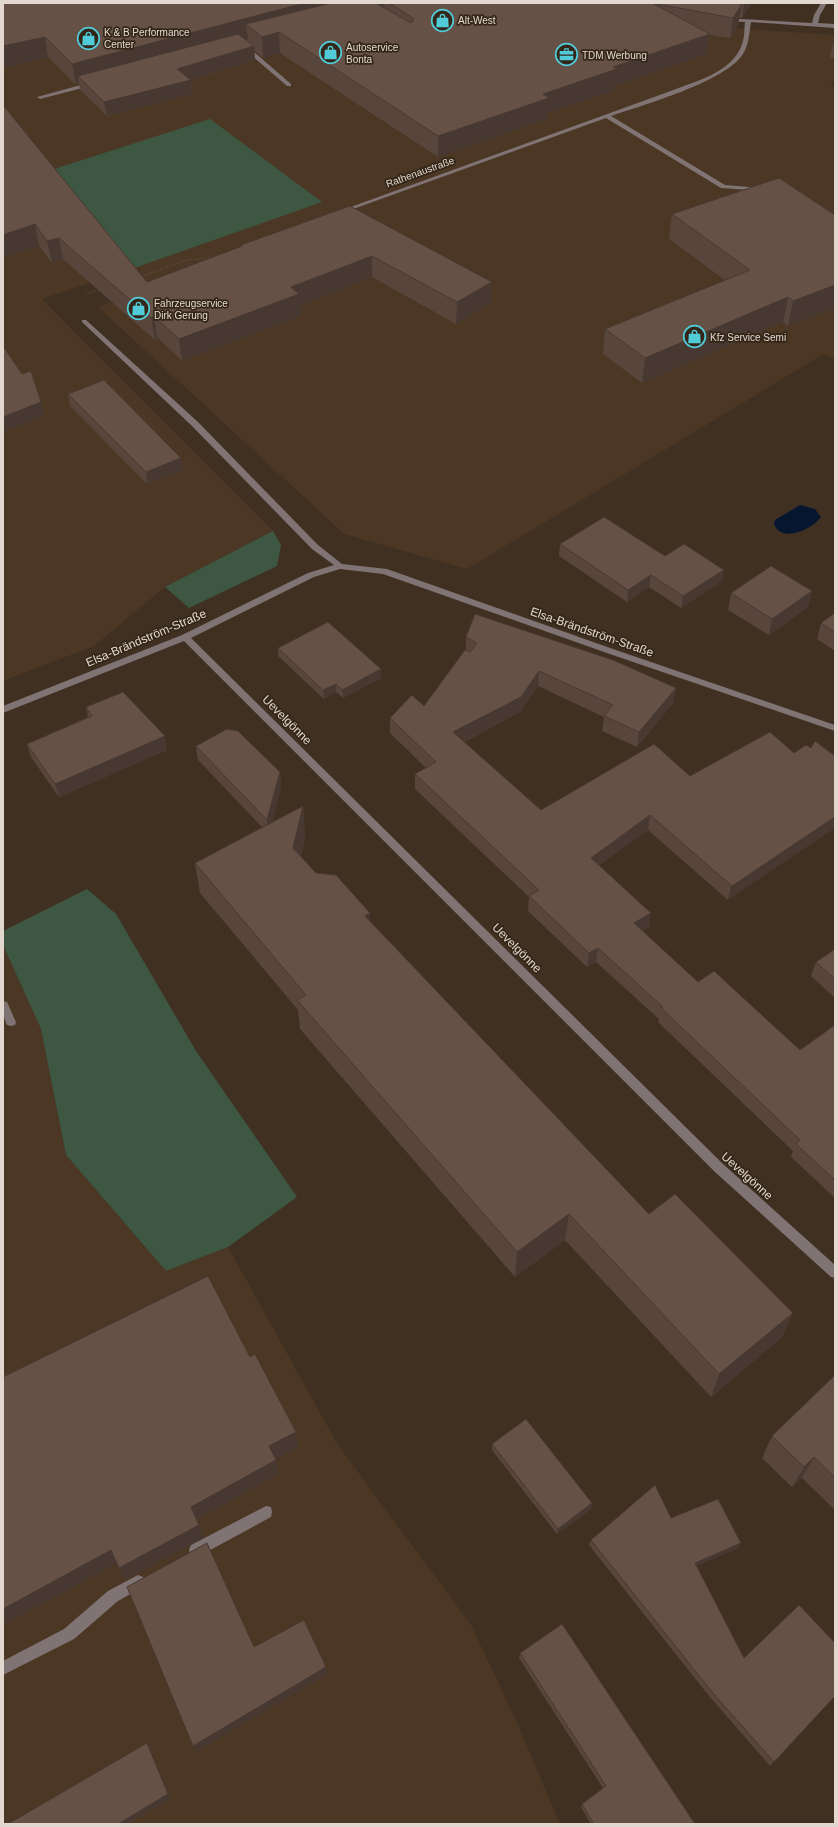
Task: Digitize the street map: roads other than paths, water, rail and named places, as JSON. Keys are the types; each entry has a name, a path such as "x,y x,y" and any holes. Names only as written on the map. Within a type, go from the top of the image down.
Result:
{"street":[{"path":"815,24 816,15 824,3"},
{"path":"716,19 835,26"},
{"name":"Rathenaustraße","path":"335,214 606,116 721,72 735,60 745,45 748,20"},
{"path":"249,42 241,44 289,85"},
{"path":"40,97 102,81"},
{"path":"606,116 723,187 768,190"},
{"path":"84,321 195,424 315,547 340,566"},
{"name":"Elsa-Brändström-Straße","path":"3,710 185,637 311,575 340,566 384,571 607,650 835,728"},
{"name":"Uevelgönne","path":"185,637 718,1168 835,1273"},
{"path":"3,1005 11,1022"},
{"path":"183,1558 266,1512"},
{"path":"3,1668 69,1634 113,1596 148,1577"}],"water":[{"path":"800,505 815,509 821,517 817,522 804,530 790,534 783,533 778,530 774,524 775,520"}],"place":[{"name":"Alt-West","path":"443,20"},
{"name":"K & B Performance Center","path":"89,38"},
{"name":"Autoservice Bonta","path":"331,53"},
{"name":"TDM Werbung","path":"567,55"},
{"name":"Fahrzeugservice Dirk Gerung","path":"138,309"},
{"name":"Kfz Service Semi","path":"695,337"}]}
